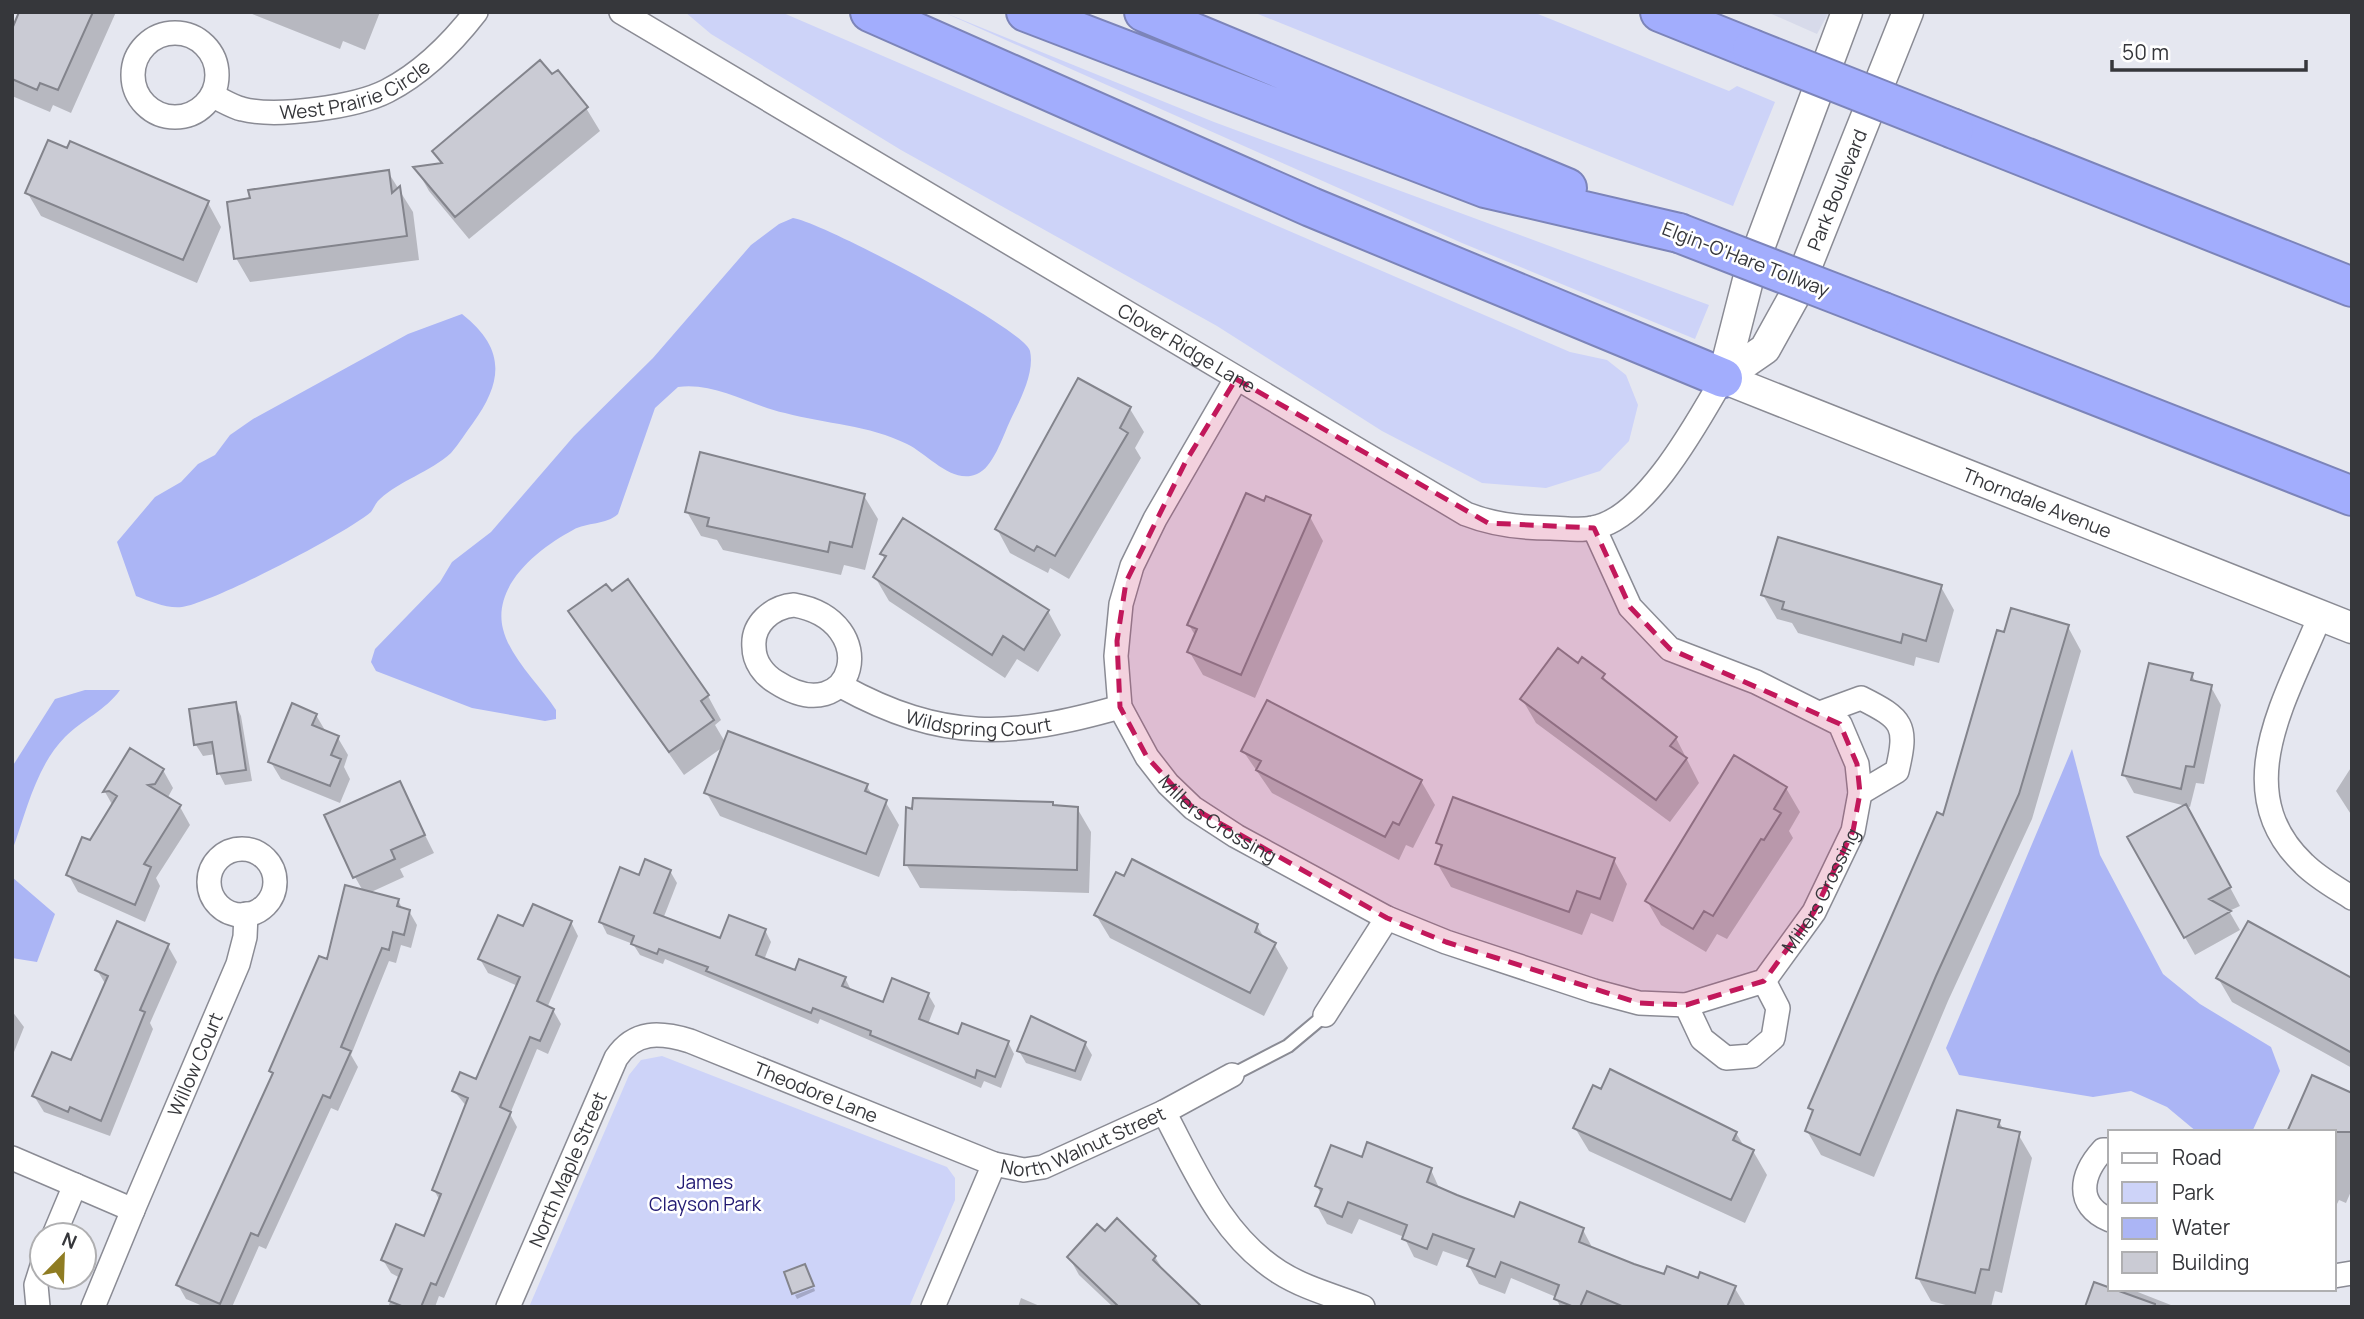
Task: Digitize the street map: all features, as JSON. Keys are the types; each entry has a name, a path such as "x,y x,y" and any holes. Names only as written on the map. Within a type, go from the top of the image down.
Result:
{"highway":[{"path":"870,12 1311,207 1723,378"},
{"path":"1027,12 1485,188 1679,233"},
{"name":"Elgin-O'Hare Tollway","path":"1144,12 1679,233 2352,496"},
{"path":"1660,12 2352,287"}],"street":[{"name":"West Prairie Circle","path":"213,96 243,109 292,111 336,106 386,92 447,45 476,12"},
{"name":"Clover Ridge Lane","path":"621,12 1236,379 1466,514 1488,523 1528,528 1594,528 1625,512 1652,486 1683,447 1723,378"},
{"path":"1723,378 1750,272 1847,12"},
{"name":"Park Boulevard","path":"1723,378 1765,349 1795,295 1908,12"},
{"name":"Thorndale Avenue","path":"1723,378 2352,628"},
{"name":"Millers Crossing","path":"1236,379 1186,461 1126,582 1116,641 1120,707 1147,757 1168,784 1193,808 1236,836 1387,918 1446,942 1594,992 1639,1003 1686,1005 1764,981 1814,912 1853,831 1860,793 1857,764 1840,724 1756,682 1670,649 1630,607 1594,528"},
{"path":"794,605 809,609 835,623 843,634 849,655 847,675 841,686 829,693 810,694 788,689 771,678 758,663 753,646 758,628 765,617 776,610 794,605"},
{"path":"2320,616 2272,732 2267,753 2266,781 2274,825 2287,846 2315,874 2352,898"},
{"name":"Wildspring Court","path":"841,686 904,715 983,730 1043,728 1120,707"},
{"path":"1820,713 1861,698 1892,713 1905,739 1897,771 1860,793"},
{"name":"Willow Court","path":"93,1307 238,964 245,937 246,914"},
{"path":"1325,1015 1387,918"},
{"path":"1686,1005 1702,1039 1718,1052 1726,1058 1752,1056 1773,1038 1778,1007 1764,981"},
{"name":"Theodore Lane","path":"636,1037 660,1034 690,1041 994,1164"},
{"name":"North Maple Street","path":"508,1307 616,1058 636,1037"},
{"name":"North Walnut Street","path":"933,1307 994,1164 1013,1169 1039,1168 1164,1112 1232,1075"},
{"path":"1164,1112 1217,1210 1236,1235 1280,1272 1363,1307"},
{"path":"2108,1150 2103,1150 2088,1167 2083,1187 2091,1205 2108,1218"},
{"path":"12,1158 133,1210"},
{"path":"60,1221 75,1185"}],"lane":[{"path":"1232,1075 1288,1046 1325,1015"}],"highlighted area":[{"path":"1236,379 1488,523 1594,528 1630,607 1670,649 1840,724 1857,764 1860,793 1853,831 1814,912 1764,981 1686,1005 1639,1003 1446,942 1387,918 1193,808 1147,757 1120,707 1117,641 1126,582 1186,461"}],"shaded area":[{"path":"1767,12 1829,12 1817,34"}],"green space":[{"path":"685,12 781,12 1570,352 1607,360 1626,375 1638,405 1629,441 1600,471 1546,488 1482,483 1382,431 1217,326 901,150 711,34"},
{"path":"943,12 1214,122 1709,305 1695,339 1462,243"},
{"path":"1253,12 1533,12 1729,91 1737,86 1775,102 1733,206"},
{"name":"James Clayson Park","path":"662,1056 947,1167 955,1178 955,1200 909,1307 529,1307 629,1075 641,1060"}],"water":[{"path":"793,218 842,237 960,300 1020,339 1030,351 1030,369 1025,387 997,451 983,471 968,476 958,475 940,467 907,444 878,433 800,417 719,391 692,386 678,387 655,408 618,514 608,520 578,527 546,547 521,570 511,583 505,598 501,613 507,640 519,661 556,710 556,719 545,721 472,708 376,671 371,662 375,649 440,582 452,562 491,532 574,436 653,358 751,245 779,224"},
{"path":"462,314 486,339 493,352 494,379 483,407 451,453 388,493 371,512 357,522 279,566 221,593 182,607 171,607 136,596 117,542 155,497 181,482 198,464 215,455 230,435 253,419 408,334"},
{"path":"85,690 120,690 65,737 46,762 12,851 12,767 55,699"},
{"path":"2072,749 2100,855 2163,974 2200,1004 2271,1047 2280,1071 2253,1130 2195,1130 2167,1107 2131,1091 2093,1097 1959,1075 1946,1048"},
{"path":"12,877 55,914 37,962 12,958"}],"building":[{"path":"19,12 93,12 58,90 40,83 37,90 12,79 12,29"},
{"path":"540,60 552,74 558,70 588,107 455,217 413,167 442,163 432,151"},
{"path":"48,140 67,148 70,141 209,201 183,260 25,193"},
{"path":"389,170 392,193 400,186 407,236 234,259 227,202 250,198 248,190"},
{"path":"1078,378 1131,407 1120,428 1128,433 1055,556 1037,546 1034,551 995,529"},
{"path":"700,452 865,494 852,547 830,542 828,552 707,526 709,518 685,512"},
{"path":"1246,493 1264,501 1266,496 1311,515 1241,675 1187,652 1197,629 1187,625"},
{"path":"903,518 1049,610 1024,650 1003,636 992,655 873,577 886,556 880,554"},
{"path":"1778,537 1942,585 1926,641 1903,634 1901,643 1782,609 1784,602 1761,595"},
{"path":"628,579 709,695 701,701 714,720 669,752 568,611 606,584 612,591"},
{"path":"2011,608 2069,625 2019,794 1936,976 1860,1155 1805,1131 1813,1110 1808,1108 1937,812 1943,815 1997,630 2004,632"},
{"path":"1558,648 1578,663 1582,657 1605,674 1602,678 1677,737 1670,746 1687,758 1656,800 1520,699"},
{"path":"2149,663 2193,673 2191,680 2212,685 2194,767 2186,766 2181,789 2122,775"},
{"path":"1267,700 1422,780 1399,825 1393,822 1385,837 1256,770 1261,761 1241,751"},
{"path":"236,702 246,770 217,774 212,742 194,745 189,709"},
{"path":"292,703 317,714 312,725 339,736 331,755 341,759 330,786 268,762"},
{"path":"728,731 868,784 865,791 887,800 866,854 704,793"},
{"path":"130,748 164,769 155,784 148,785 181,805 144,864 151,867 135,905 66,875 82,837 90,840 117,796 109,791 103,792"},
{"path":"1734,755 1787,787 1774,809 1781,813 1764,840 1761,839 1713,916 1704,911 1693,929 1645,901"},
{"path":"400,781 425,835 391,850 395,859 353,878 324,815"},
{"path":"1453,797 1615,858 1600,899 1577,891 1569,912 1435,864 1442,845 1436,843"},
{"path":"913,798 1053,802 1053,805 1078,807 1077,870 904,865 906,807 912,809"},
{"path":"2186,804 2231,887 2209,899 2231,911 2184,938 2127,837"},
{"path":"645,859 671,870 654,913 720,938 729,915 766,929 756,955 795,970 799,959 846,977 842,986 883,1002 892,978 929,993 919,1019 958,1034 962,1023 1009,1041 995,1077 977,1070 975,1078 870,1035 871,1031 813,1008 811,1013 706,971 708,967 659,949 657,954 631,944 634,936 599,922 620,867 639,875"},
{"path":"1132,859 1258,924 1255,932 1276,943 1250,993 1094,915 1116,872 1124,876"},
{"path":"345,885 399,899 397,906 410,910 404,935 393,932 389,950 382,948 341,1047 351,1051 330,1098 323,1095 258,1236 251,1233 220,1304 176,1285 273,1073 269,1071 319,956 327,959"},
{"path":"533,904 572,921 537,1001 554,1009 540,1041 530,1037 500,1107 511,1112 436,1285 431,1283 421,1307 404,1307 389,1301 402,1269 381,1260 396,1224 424,1236 441,1194 432,1190 468,1098 452,1091 460,1072 476,1079 520,977 478,959 498,915 523,926"},
{"path":"117,921 169,944 140,1010 145,1012 101,1121 70,1107 68,1112 32,1096 52,1052 71,1060 108,976 95,970"},
{"path":"2248,921 2352,978 2352,1053 2216,978"},
{"path":"1031,1016 1086,1042 1075,1071 1017,1051"},
{"path":"1610,1069 1737,1132 1733,1140 1754,1150 1731,1200 1573,1128 1593,1085 1601,1089"},
{"path":"2312,1075 2352,1093 2352,1132 2288,1130"},
{"path":"1957,1110 2000,1120 1998,1127 2020,1132 1989,1270 1981,1269 1975,1293 1916,1278"},
{"path":"1367,1142 1432,1168 1427,1182 1457,1195 1514,1217 1520,1202 1584,1228 1579,1242 1634,1264 1664,1274 1667,1266 1698,1278 1700,1272 1736,1286 1727,1307 1624,1307 1587,1291 1580,1307 1574,1307 1554,1299 1559,1285 1501,1262 1495,1277 1467,1266 1474,1249 1433,1234 1427,1249 1402,1239 1407,1225 1348,1202 1342,1217 1315,1206 1322,1189 1315,1186 1331,1145 1362,1157"},
{"path":"1117,1218 1156,1256 1153,1260 1202,1307 1119,1307 1067,1257 1097,1224 1105,1231"},
{"path":"805,1264 814,1286 792,1294 784,1272"},
{"path":"2094,1282 2108,1287 2108,1291 2119,1291 2155,1304 2155,1307 2085,1307"}]}
